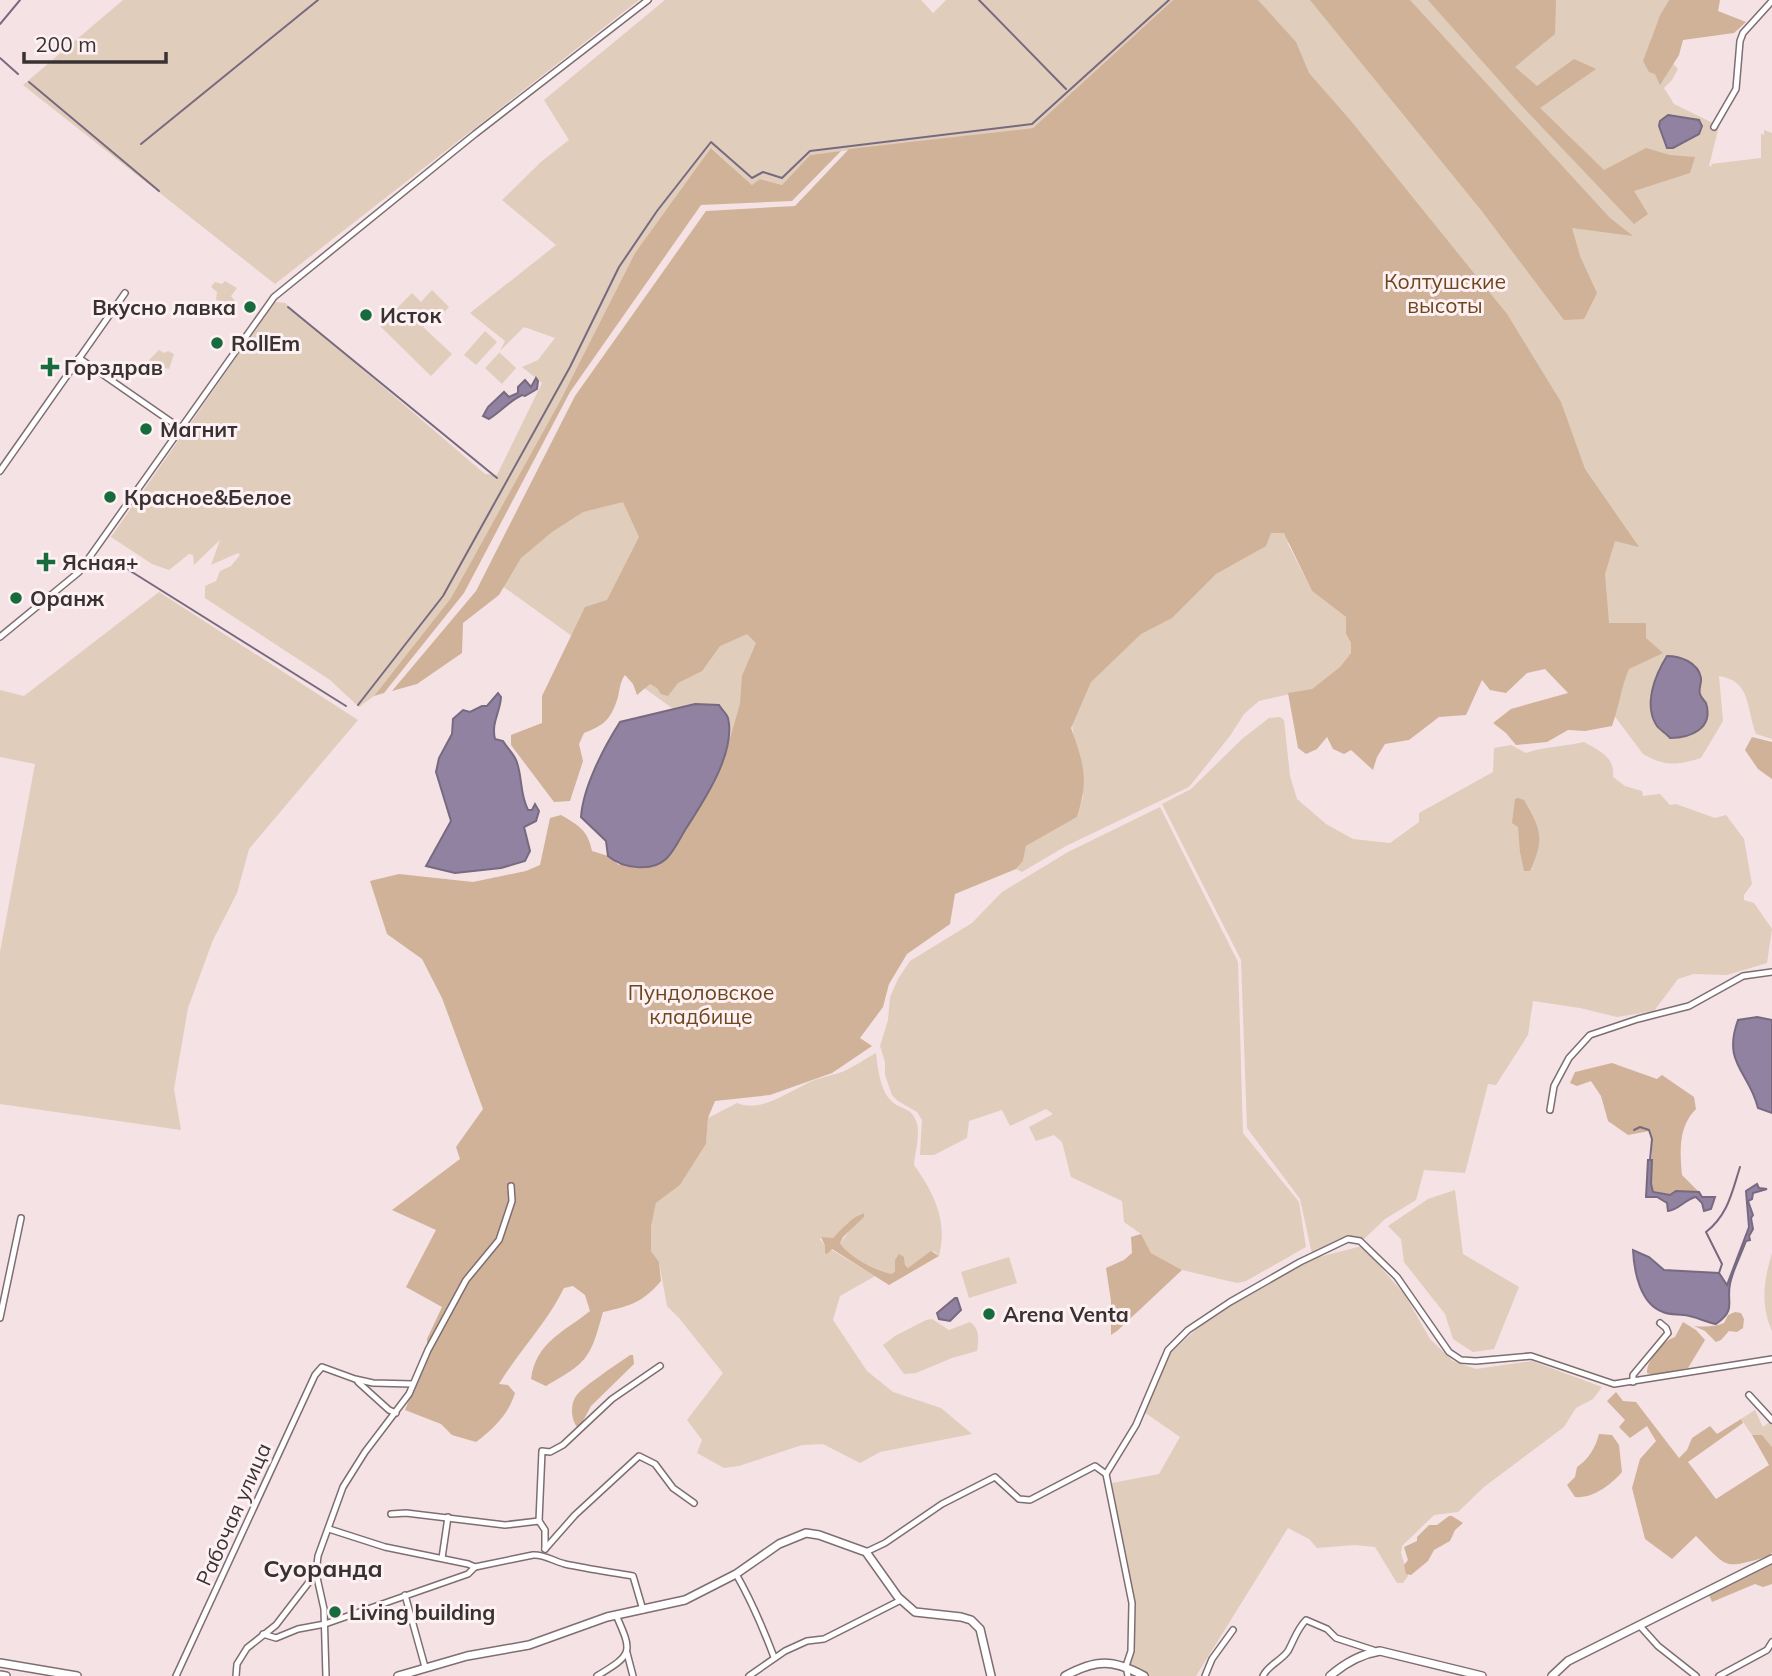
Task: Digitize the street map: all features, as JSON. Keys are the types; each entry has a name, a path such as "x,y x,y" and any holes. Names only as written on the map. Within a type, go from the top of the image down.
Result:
{"street":[{"path":"0,637 79,572 253,323 280,291 475,134 648,0"},
{"path":"1714,127 1737,89 1740,41 1743,33 1772,1"},
{"path":"0,471 125,293"},
{"path":"79,358 180,428"},
{"path":"1549,1110 1554,1086 1569,1058 1590,1035 1689,1006 1743,976 1772,972"},
{"path":"326,1676 325,1624 316,1573 318,1556 343,1487 396,1413 413,1384 454,1298 499,1240 512,1201 511,1186"},
{"path":"0,1318 21,1218"},
{"path":"1106,1474 1136,1425 1168,1350 1208,1315 1300,1262 1348,1239 1360,1241 1397,1277 1449,1352 1461,1360 1531,1356 1607,1383 1633,1382 1772,1359"},
{"path":"1633,1382 1633,1375 1668,1333 1660,1323"},
{"path":"543,1552 545,1530 539,1521 542,1451 550,1452 563,1445 612,1399 660,1366"},
{"name":"Рабочая улица","path":"176,1676 315,1376 322,1367 355,1380"},
{"path":"355,1380 413,1384"},
{"path":"355,1380 396,1413"},
{"path":"1749,1395 1772,1420"},
{"path":"329,1529 385,1547 475,1567 543,1552 575,1515 639,1456 654,1464 673,1488 694,1503"},
{"path":"866,1552 885,1543 942,1504 995,1477 1018,1499 1030,1500 1095,1466 1106,1474 1132,1603 1131,1651 1126,1667 1128,1676"},
{"path":"391,1514 448,1517 505,1525 539,1521"},
{"path":"442,1558 448,1517"},
{"path":"398,1676 467,1656 529,1645 616,1615 674,1604 697,1596 736,1574 779,1544 806,1534 819,1535 866,1552 901,1600 915,1612 961,1617 977,1624 991,1676"},
{"path":"543,1552 554,1561 633,1576 643,1609"},
{"path":"1552,1676 1561,1667 1772,1559"},
{"path":"262,1634 276,1638 299,1629 325,1624 468,1574 475,1567"},
{"path":"236,1676 237,1664 247,1648 276,1625 316,1573"},
{"path":"736,1574 752,1602 774,1657"},
{"path":"405,1595 422,1671"},
{"path":"749,1676 774,1657 807,1641 824,1639 901,1600"},
{"path":"616,1615 628,1641 627,1653 633,1676"},
{"path":"1263,1676 1288,1650 1306,1620 1327,1629 1336,1638 1366,1650 1482,1676"},
{"path":"1640,1626 1658,1646 1696,1676"},
{"path":"1205,1676 1212,1659 1233,1630"},
{"path":"1720,1676 1767,1650 1772,1642"},
{"path":"1330,1676 1347,1663 1380,1651"},
{"path":"597,1676 619,1663 627,1653"},
{"path":"0,1663 77,1676"},
{"path":"1065,1676 1089,1664 1112,1663 1144,1676"},
{"path":"1561,1667 1565,1676"},
{"path":"0,1675 6,1676"}],"green space":[{"path":"123,0 639,0 275,284 23,85"},
{"path":"665,0 921,0 933,13 946,0 1173,0 1033,128 810,155 782,185 761,179 752,185 712,148 635,253 559,403 451,598 374,696 359,707 330,680 205,598 205,586 216,581 220,571 231,566 240,555 238,553 211,565 220,540 194,565 193,555 189,554 169,570 152,564 111,537 275,302 285,303 485,474 497,475 542,383 522,367 538,360 555,338 524,327 500,351 505,341 470,313 556,245 502,200 542,161 569,140 544,100"},
{"name":"Колтушские высоты","path":"1173,0 1258,0 1296,42 1309,73 1507,314 1561,402 1585,469 1639,547 1615,541 1605,574 1609,623 1646,623 1646,638 1663,653 1629,669 1612,726 1585,731 1568,730 1547,742 1516,745 1493,723 1511,709 1568,693 1545,669 1527,673 1506,693 1490,690 1482,680 1466,715 1439,717 1409,740 1385,744 1373,770 1351,750 1344,754 1333,749 1327,737 1317,749 1306,754 1298,748 1288,693 1312,689 1340,667 1351,653 1351,643 1346,634 1346,617 1312,591 1284,533 1271,533 1266,546 1216,574 1172,618 1141,634 1091,682 1071,728 1079,752 1084,782 1077,817 1026,846 1023,861 1016,869 955,894 950,924 907,954 889,984 883,1007 860,1038 872,1046 832,1073 770,1095 715,1101 708,1118 706,1144 680,1185 656,1203 651,1227 651,1251 659,1262 661,1281 635,1302 603,1312 595,1340 585,1358 571,1371 546,1386 531,1379 539,1356 553,1339 590,1311 585,1295 573,1286 564,1288 499,1384 508,1385 515,1393 504,1414 476,1442 452,1435 441,1424 405,1410 428,1354 427,1339 442,1307 406,1287 436,1230 392,1210 460,1159 456,1147 483,1109 442,998 422,959 387,934 370,881 399,874 473,882 526,871 540,865 550,818 561,815 581,829 588,838 592,851 608,856 619,865 727,749 740,704 742,676 756,643 747,634 720,646 702,671 678,683 668,696 661,694 650,684 637,695 633,684 625,675 610,716 602,724 584,733 579,744 583,761 570,801 554,802 511,745 511,735 542,723 542,696 585,607 607,600 639,537 623,502 583,512 552,532 521,558 499,595 463,623 462,653 417,684 392,691 476,591 575,396 706,211 795,206 849,149 1033,128"},
{"name":"Колтушские высоты","path":"1180,0 1669,0 1651,39 1678,69 1664,88 1674,104 1719,126 1709,166 1761,158 1761,134 1764,135 1764,130 1772,133 1772,739 1756,734 1743,690 1730,679 1719,676 1723,721 1701,758 1672,764 1658,761 1643,754 1598,694 1287,542 1312,591 1346,617 1346,634 1351,643 1351,653 1340,667 1312,689 1259,701 1244,714 1189,787 1066,846 1022,872 1016,869 1023,861 1026,846 1077,817 1083,797 1072,725 836,776 722,744 494,580 780,221 1039,134"},
{"path":"1310,0 1410,0 1610,218 1633,236 1572,228 1580,256 1597,293 1584,319 1564,320 1481,210"},
{"path":"1428,0 1556,0 1555,34 1515,67 1537,86 1574,59 1596,69 1540,108 1604,170 1646,148 1670,155 1695,157 1690,173 1634,191 1648,214 1634,224 1521,105"},
{"path":"1669,0 1720,0 1718,11 1746,22 1734,33 1683,40 1679,55 1660,85 1655,74 1649,72 1643,61 1660,15"},
{"path":"711,148 752,185 760,179 782,185 810,155 841,151 792,201 701,205 570,392 464,593 384,693 374,696 451,598 559,403 635,253"},
{"path":"225,281 237,288 231,296 235,301 233,304 216,300 217,292 211,287 215,282 222,284"},
{"path":"432,290 449,307 439,318 434,315 423,327 452,354 431,376 380,326 412,293 421,302"},
{"path":"485,331 497,342 476,365 464,355"},
{"path":"159,350 174,354 169,369 161,367 156,374 152,371 149,360"},
{"path":"499,352 516,368 502,384 485,368"},
{"path":"159,592 358,720 249,849 237,893 213,940 188,1008 174,1089 181,1130 0,1104 0,952 35,764 0,757 0,690 24,696"},
{"path":"1280,717 1284,720 1290,776 1297,799 1326,824 1353,839 1390,843 1419,822 1419,813 1493,772 1494,748 1511,745 1526,753 1584,742 1609,760 1613,777 1625,786 1642,791 1643,796 1660,794 1670,805 1676,804 1715,818 1726,815 1744,839 1752,884 1744,895 1744,900 1754,903 1772,929 1767,963 1727,975 1694,974 1678,979 1654,1011 1617,1017 1533,1001 1528,1035 1496,1085 1488,1084 1465,1173 1424,1170 1416,1200 1385,1219 1364,1239 1345,1240 1312,1254 1300,1199 1247,1128 1241,960 1162,804 1191,789 1242,739 1269,718"},
{"path":"1752,737 1772,742 1772,779 1758,769 1745,750"},
{"path":"1515,799 1524,800 1539,834 1538,850 1530,871 1524,871 1518,827 1512,823"},
{"path":"1160,807 1238,962 1243,1133 1299,1202 1306,1247 1246,1281 1237,1283 1182,1270 1151,1253 1141,1234 1124,1222 1122,1201 1071,1177 1062,1142 1054,1135 1036,1141 1029,1127 1053,1114 1046,1109 1010,1126 1002,1110 969,1121 967,1138 934,1155 920,1155 922,1120 917,1112 892,1095 880,1046 888,1020 890,997 910,961 972,923 1002,892 1068,852"},
{"path":"876,1053 886,1094 895,1104 910,1112 916,1121 918,1137 914,1165 928,1186 937,1208 942,1231 939,1256 934,1251 908,1268 904,1257 895,1260 895,1271 892,1274 863,1263 840,1243 864,1213 860,1214 833,1238 820,1239 825,1246 875,1276 840,1296 833,1320 867,1371 893,1392 941,1408 972,1434 880,1452 860,1463 823,1444 802,1445 739,1466 724,1468 697,1453 702,1440 687,1420 723,1373 667,1306 659,1262 651,1251 651,1227 656,1203 680,1185 706,1144 708,1118 737,1103 755,1105 774,1100 814,1080 846,1070"},
{"path":"1612,1063 1657,1079 1662,1075 1694,1097 1696,1109 1683,1131 1681,1157 1682,1175 1699,1192 1676,1191 1670,1195 1653,1192 1649,1131 1628,1135 1608,1121 1601,1096 1591,1081 1577,1086 1570,1083 1575,1072"},
{"path":"1455,1190 1463,1254 1519,1287 1494,1349 1473,1352 1453,1339 1445,1314 1404,1262 1401,1239 1388,1226 1428,1199"},
{"path":"864,1213 864,1217 840,1243 863,1263 892,1274 899,1254 904,1257 908,1268 931,1251 939,1256 889,1285 832,1249 825,1253 821,1237 833,1238 851,1220"},
{"path":"1141,1234 1151,1253 1182,1270 1111,1335 1111,1301 1106,1268 1132,1253 1131,1237"},
{"path":"1362,1246 1405,1295 1430,1339 1453,1361 1476,1369 1532,1361 1602,1387 1593,1399 1576,1408 1564,1427 1484,1487 1458,1512 1434,1515 1402,1546 1401,1553 1408,1576 1403,1583 1397,1583 1375,1547 1355,1545 1317,1548 1309,1539 1288,1528 1196,1676 1149,1676 1128,1664 1134,1615 1112,1483 1159,1474 1180,1437 1144,1412 1153,1387 1170,1353 1210,1317 1311,1259"},
{"path":"1772,1253 1772,1331 1764,1292"},
{"path":"1009,1257 1017,1283 969,1298 961,1272"},
{"path":"1741,1313 1744,1319 1743,1328 1737,1332 1729,1331 1716,1342 1705,1331 1694,1326 1724,1323 1728,1315"},
{"path":"932,1319 949,1330 970,1322 977,1332 977,1351 916,1373 904,1374 883,1345 895,1336"},
{"path":"1683,1322 1705,1340 1688,1368 1653,1375 1647,1373 1656,1351 1675,1337"},
{"path":"633,1355 634,1364 591,1406 577,1427 572,1412 576,1396"},
{"path":"1616,1392 1623,1401 1636,1402 1679,1458 1687,1450 1692,1438 1710,1426 1717,1434 1741,1419 1743,1423 1688,1462 1716,1499 1769,1465 1752,1435 1762,1435 1772,1447 1770,1556 1728,1564 1696,1536 1672,1559 1645,1539 1632,1488 1640,1459 1656,1441 1647,1426 1630,1438 1619,1427 1625,1420 1607,1401"},
{"path":"1755,1410 1763,1427 1772,1420 1772,1447 1762,1435 1752,1435 1741,1419"},
{"path":"1599,1434 1612,1435 1619,1445 1622,1472 1601,1490 1588,1496 1575,1497 1567,1485 1575,1477 1577,1467 1591,1453"},
{"path":"1449,1516 1463,1523 1455,1530 1450,1541 1434,1550 1428,1561 1411,1575 1406,1574 1404,1565 1408,1560 1404,1547 1417,1541 1417,1537 1429,1525 1437,1525"},
{"path":"1772,1563 1772,1584 1763,1587 1755,1584 1712,1602 1709,1595"}],"shaded area":[{"path":"1668,115 1699,120 1702,126 1699,134 1673,148 1667,148 1659,126 1660,121"},
{"path":"536,378 537,389 517,397 489,419 483,416 488,407 504,392 509,397 518,393 518,387 525,380 531,387"},
{"path":"1667,656 1683,659 1699,672 1699,690 1708,712 1703,726 1692,734 1678,738 1670,738 1658,728 1651,709 1652,690"},
{"path":"498,693 501,697 494,728 495,739 503,741 516,760 528,810 532,810 535,804 539,811 536,821 524,827 530,851 525,861 501,868 455,873 426,866 451,821 436,772 439,758 452,734 453,719 463,710 470,712 487,706"},
{"path":"695,704 719,705 728,718 728,745 710,789 673,851 661,863 637,867 614,860 608,856 606,841 581,817 590,780 601,755 620,722"},
{"path":"1757,1017 1772,1020 1772,1113 1758,1108 1733,1047 1738,1020"},
{"path":"1648,1160 1652,1160 1653,1192 1670,1195 1676,1191 1699,1192 1702,1197 1715,1197 1711,1209 1704,1211 1702,1203 1696,1197 1668,1211 1667,1203 1657,1197 1646,1197"},
{"path":"1757,1184 1759,1188 1767,1189 1753,1193 1752,1199 1748,1201 1753,1215 1753,1229 1731,1278 1729,1310 1722,1319 1716,1324 1655,1308 1640,1286 1633,1250 1649,1257 1664,1270 1719,1273 1727,1285 1749,1227 1746,1191"},
{"path":"955,1298 961,1310 950,1321 939,1319 937,1313"}],"waterway":[{"path":"0,24 20,0"},
{"path":"141,144 318,0"},
{"path":"979,0 1066,89"},
{"path":"358,705 443,596 570,367 619,267 657,211 711,142 752,178 763,172 782,178 810,151 1032,124 1169,0"},
{"path":"0,58 18,74"},
{"path":"29,82 159,191"},
{"path":"288,307 497,478"},
{"path":"108,557 346,706"},
{"path":"1634,1130 1640,1127 1649,1130 1652,1139 1650,1160"},
{"path":"1719,1273 1722,1264 1706,1232 1724,1211 1740,1167"}],"place":[{"name":"Вкусно лавка","path":"250,307"},
{"name":"Исток","path":"366,315"},
{"name":"RollEm","path":"217,343"},
{"name":"Горздрав","path":"50,367"},
{"name":"Магнит","path":"146,429"},
{"name":"Красное&Белое","path":"110,497"},
{"name":"Ясная+","path":"46,562"},
{"name":"Оранж","path":"16,598"},
{"name":"Arena Venta","path":"989,1314"},
{"name":"Living building","path":"335,1612"}],"district":[{"name":"Суоранда","path":"323,1568"}],"park label":[{"name":"Пундоловское кладбище","path":"701,1004"}]}
